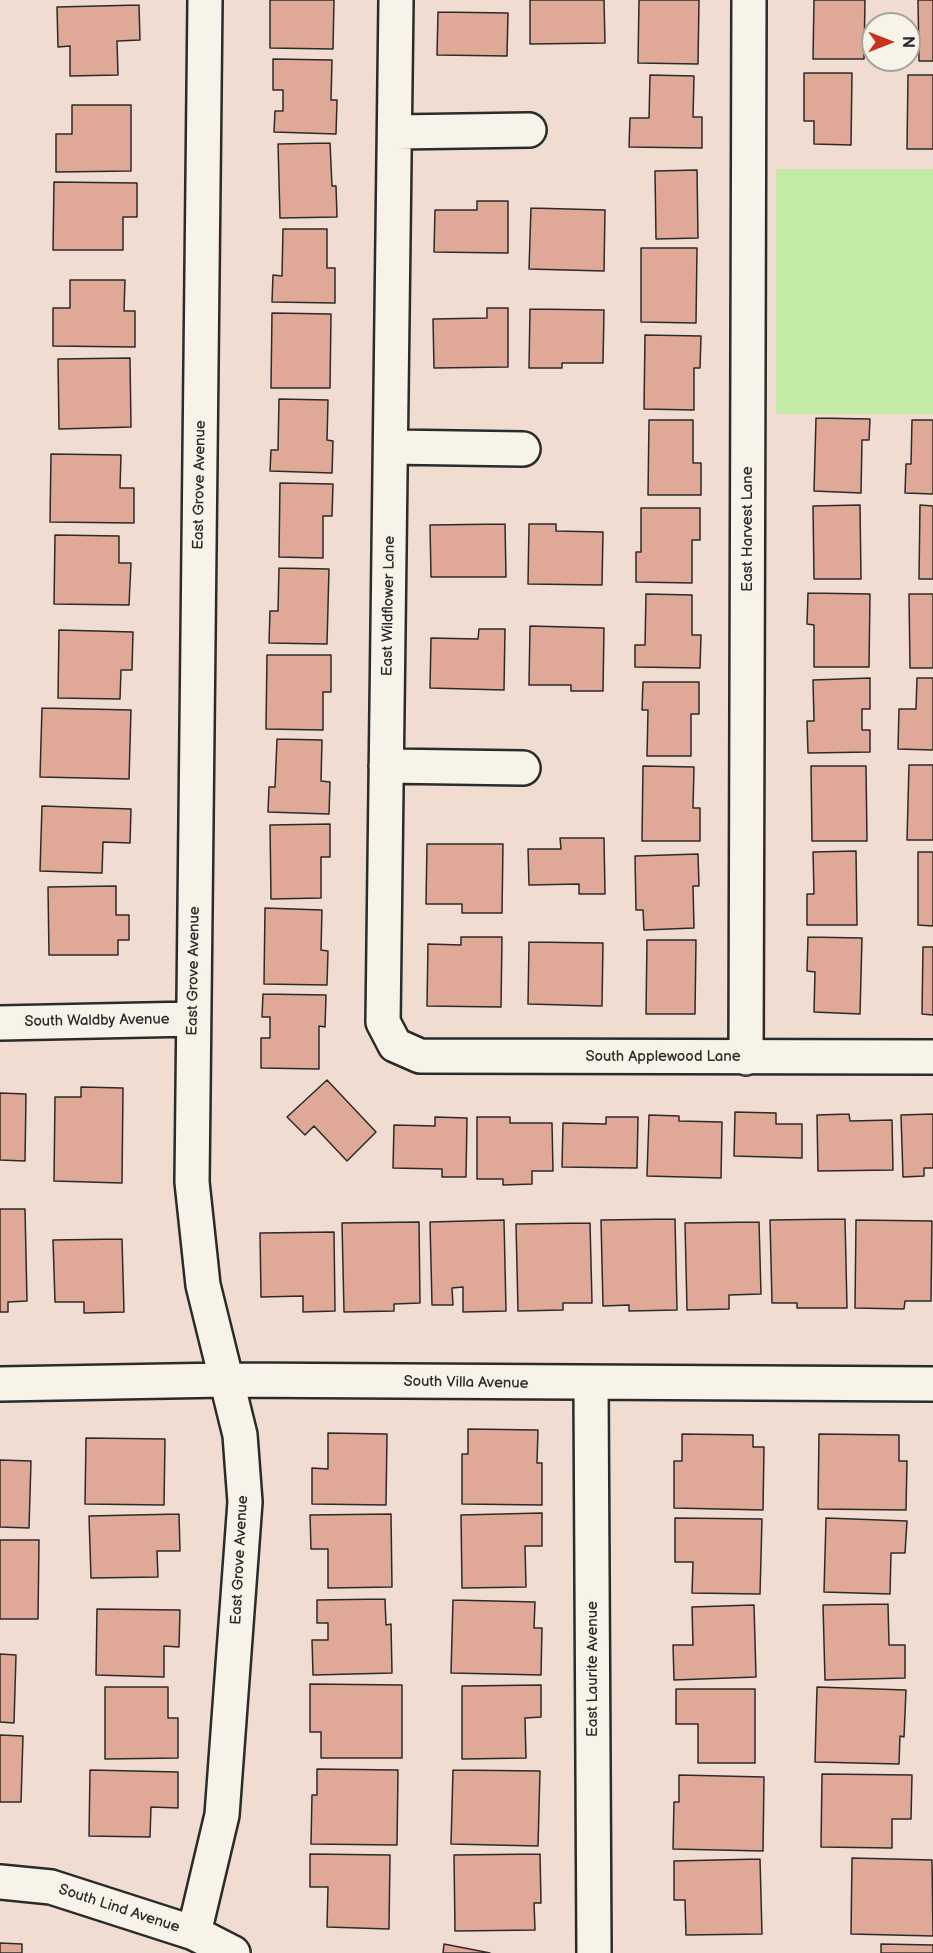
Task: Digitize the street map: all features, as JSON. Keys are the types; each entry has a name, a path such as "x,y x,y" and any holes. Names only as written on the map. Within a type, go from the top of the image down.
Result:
{"street":[{"name":"East Grove Avenue","path":"194,1933 222,1815 245,1502 240,1435 203,1285 192,1182 205,0"},
{"name":"East Wildflower Lane","path":"395,1045 383,1022 396,0"},
{"name":"East Harvest Lane","path":"746,1058 749,0"},
{"path":"396,132 529,130"},
{"path":"391,447 523,449"},
{"path":"386,766 523,768"},
{"name":"South Waldby Avenue","path":"0,1023 194,1019"},
{"name":"South Applewood Lane","path":"395,1045 420,1056 933,1057"},
{"name":"South Villa Avenue","path":"0,1384 225,1380 591,1384 933,1384"},
{"name":"East Laurite Avenue","path":"591,1384 594,1953"},
{"name":"South Lind Avenue","path":"0,1882 51,1887 194,1933 233,1953"}],"green space":[{"path":"776,169 933,169 933,414 776,414"}],"building":[{"path":"270,0 334,0 333,49 270,48"},
{"path":"530,0 604,0 605,43 530,44"},
{"path":"639,0 699,0 698,64 638,63"},
{"path":"814,0 865,0 865,12 861,12 861,59 813,59"},
{"path":"918,0 933,0 933,61 921,61 921,12 918,12"},
{"path":"139,5 140,40 117,41 118,75 70,76 70,46 58,47 57,7"},
{"path":"438,12 508,13 507,56 437,55"},
{"path":"273,59 332,60 331,100 337,100 336,134 274,132 275,111 283,111 283,90 273,90"},
{"path":"804,73 852,73 851,145 814,144 814,121 804,121"},
{"path":"650,75 694,76 693,117 702,117 702,148 629,147 630,118 649,118"},
{"path":"908,75 933,75 933,149 907,149"},
{"path":"72,105 131,105 131,171 56,172 56,134 72,134"},
{"path":"330,143 332,186 336,186 337,217 280,218 278,144"},
{"path":"697,170 698,238 656,239 655,171"},
{"path":"54,182 137,183 137,217 123,217 123,250 53,250"},
{"path":"477,201 508,201 508,253 434,252 435,210 477,210"},
{"path":"531,208 605,210 604,271 529,269"},
{"path":"283,229 327,229 327,268 335,268 335,303 272,302 273,275 282,276"},
{"path":"641,248 697,248 696,323 641,322"},
{"path":"70,280 125,280 124,311 135,311 135,347 53,346 53,308 70,308"},
{"path":"487,308 508,308 508,367 434,368 433,319 487,318"},
{"path":"530,309 604,310 603,363 562,363 562,368 529,368"},
{"path":"272,313 331,314 330,388 271,388"},
{"path":"645,335 701,336 700,368 694,368 694,410 644,409"},
{"path":"130,358 131,427 59,429 58,359"},
{"path":"279,399 328,400 327,440 333,441 332,473 270,471 271,450 278,450"},
{"path":"816,418 870,419 869,440 862,440 861,493 814,491"},
{"path":"649,420 693,420 693,463 701,463 701,495 648,495"},
{"path":"912,420 933,420 933,494 905,493 906,464 911,464"},
{"path":"51,454 121,455 120,488 134,488 134,523 50,522"},
{"path":"280,483 333,484 332,516 323,516 323,558 279,557"},
{"path":"860,505 861,579 814,579 813,506"},
{"path":"920,505 933,506 933,579 919,579"},
{"path":"641,508 700,508 700,540 692,540 692,583 636,582 636,552 641,552"},
{"path":"505,524 506,577 431,577 430,525"},
{"path":"529,524 556,524 556,531 603,532 602,585 528,584"},
{"path":"55,535 119,536 119,563 131,563 129,605 54,604"},
{"path":"279,568 329,569 327,644 269,643 270,611 278,611"},
{"path":"808,593 870,594 869,667 814,667 814,625 807,624"},
{"path":"646,594 692,595 692,635 701,635 700,668 635,667 635,645 645,645"},
{"path":"909,594 933,594 933,668 910,668"},
{"path":"530,626 604,628 603,691 571,691 571,685 529,685"},
{"path":"479,629 505,629 504,690 430,688 431,638 478,639"},
{"path":"59,630 133,632 132,670 121,670 120,699 58,698"},
{"path":"267,655 331,655 331,692 323,692 323,730 266,729"},
{"path":"870,678 870,709 862,709 862,730 870,730 870,752 808,753 807,721 814,721 813,680"},
{"path":"917,678 933,678 933,750 898,749 899,709 916,709"},
{"path":"643,682 699,682 699,714 691,714 691,756 647,756 648,710 642,710"},
{"path":"42,708 131,710 129,779 40,777"},
{"path":"277,739 322,740 321,781 330,782 329,814 268,812 269,787 275,787"},
{"path":"909,765 933,765 933,840 907,840"},
{"path":"643,766 694,767 693,808 700,808 700,841 642,841"},
{"path":"811,766 866,766 867,841 812,841"},
{"path":"42,806 131,809 130,843 103,842 102,873 40,871"},
{"path":"330,824 330,857 321,857 321,898 271,899 270,825"},
{"path":"560,838 604,838 605,894 579,894 579,884 529,885 528,849 561,849"},
{"path":"427,844 503,844 502,913 462,913 462,904 426,904"},
{"path":"856,851 857,925 807,925 807,894 814,894 813,852"},
{"path":"918,852 933,852 933,926 918,925"},
{"path":"698,854 699,886 693,886 694,928 644,930 643,910 636,910 635,856"},
{"path":"116,886 116,915 129,915 129,940 118,940 118,955 49,955 48,887"},
{"path":"265,908 322,910 321,950 328,951 327,985 264,984"},
{"path":"461,937 502,937 501,1007 427,1006 428,944 461,945"},
{"path":"808,937 862,938 860,1014 814,1012 815,972 807,971"},
{"path":"647,940 696,940 695,1014 646,1014"},
{"path":"529,942 603,943 602,1006 528,1004"},
{"path":"923,947 933,947 933,1015 922,1014"},
{"path":"263,994 326,995 325,1027 319,1026 319,1069 261,1068 261,1038 270,1038 270,1017 262,1017"},
{"path":"327,1080 376,1132 347,1161 314,1126 305,1135 287,1117"},
{"path":"81,1087 123,1088 122,1183 54,1181 55,1097 81,1097"},
{"path":"0,1093 26,1094 25,1161 0,1160"},
{"path":"735,1112 776,1113 776,1124 802,1124 802,1158 734,1156"},
{"path":"849,1114 850,1121 892,1120 893,1170 818,1171 817,1115"},
{"path":"933,1114 933,1168 924,1168 924,1176 903,1177 901,1115"},
{"path":"649,1115 679,1116 679,1121 722,1122 721,1178 647,1176"},
{"path":"435,1117 467,1118 466,1177 442,1177 442,1169 393,1168 394,1125 435,1126"},
{"path":"477,1117 510,1117 510,1123 552,1123 553,1171 532,1171 532,1184 503,1185 503,1179 477,1179"},
{"path":"606,1117 638,1117 637,1168 562,1167 563,1123 606,1124"},
{"path":"0,1209 25,1209 27,1301 8,1302 8,1312 0,1312"},
{"path":"675,1219 677,1310 629,1311 629,1305 603,1306 601,1220"},
{"path":"845,1219 847,1308 797,1308 797,1303 772,1303 770,1220"},
{"path":"504,1220 506,1311 463,1312 463,1287 452,1288 453,1305 432,1305 430,1222"},
{"path":"856,1220 932,1221 931,1301 905,1301 904,1309 855,1308"},
{"path":"419,1222 420,1303 394,1304 394,1311 344,1312 342,1223"},
{"path":"759,1222 761,1294 729,1295 729,1309 687,1310 685,1223"},
{"path":"590,1223 592,1303 563,1303 563,1310 518,1311 516,1224"},
{"path":"334,1232 335,1311 303,1312 303,1296 261,1297 260,1233"},
{"path":"122,1239 124,1312 84,1313 84,1302 55,1302 53,1240"},
{"path":"468,1429 538,1430 537,1463 542,1463 542,1505 462,1504 462,1454 468,1454"},
{"path":"328,1433 387,1434 386,1505 312,1504 312,1468 328,1469"},
{"path":"682,1434 753,1435 753,1447 764,1447 763,1510 674,1508 674,1461 682,1461"},
{"path":"819,1434 899,1435 899,1461 907,1461 906,1510 818,1509"},
{"path":"86,1438 165,1439 164,1505 85,1504"},
{"path":"0,1460 31,1461 29,1528 0,1527"},
{"path":"542,1513 542,1546 525,1546 526,1587 462,1588 461,1515"},
{"path":"179,1514 180,1551 157,1551 158,1577 91,1578 89,1516"},
{"path":"391,1514 392,1587 328,1588 328,1549 311,1549 310,1515"},
{"path":"675,1518 762,1519 760,1594 692,1593 693,1562 675,1562"},
{"path":"826,1518 907,1521 905,1553 891,1553 890,1594 824,1592"},
{"path":"0,1540 39,1540 38,1619 0,1619"},
{"path":"385,1599 386,1625 391,1624 392,1673 313,1675 312,1640 328,1640 328,1623 317,1623 317,1600"},
{"path":"453,1600 535,1602 534,1628 542,1628 541,1675 451,1673"},
{"path":"888,1604 889,1645 905,1645 905,1678 825,1680 823,1605"},
{"path":"754,1605 756,1677 674,1680 673,1645 693,1645 692,1607"},
{"path":"97,1609 180,1610 179,1647 164,1646 164,1677 96,1675"},
{"path":"0,1654 16,1655 14,1723 0,1722"},
{"path":"310,1684 402,1685 402,1758 321,1758 321,1732 310,1732"},
{"path":"541,1685 541,1717 525,1718 526,1758 462,1759 462,1686"},
{"path":"105,1687 168,1687 168,1718 178,1718 178,1758 105,1759"},
{"path":"817,1687 906,1690 904,1737 900,1736 899,1764 815,1762"},
{"path":"676,1689 755,1689 755,1763 698,1763 698,1724 676,1724"},
{"path":"0,1735 23,1736 21,1802 0,1802"},
{"path":"317,1769 398,1770 397,1845 311,1844 312,1795 317,1795"},
{"path":"90,1770 178,1772 178,1808 151,1807 150,1837 89,1836"},
{"path":"453,1770 540,1771 538,1846 451,1844"},
{"path":"822,1774 912,1775 911,1819 892,1819 892,1848 821,1847"},
{"path":"679,1775 764,1777 763,1851 673,1849 674,1802 679,1802"},
{"path":"310,1854 390,1855 389,1929 327,1927 328,1887 310,1887"},
{"path":"540,1854 541,1903 534,1903 535,1930 455,1931 454,1855"},
{"path":"852,1858 932,1860 933,1936 851,1934"},
{"path":"760,1859 762,1934 686,1935 685,1900 674,1900 674,1861"},
{"path":"0,1943 22,1944 22,1953 0,1953"},
{"path":"444,1944 490,1953 443,1953"},
{"path":"881,1944 933,1945 933,1953 881,1953"}]}
